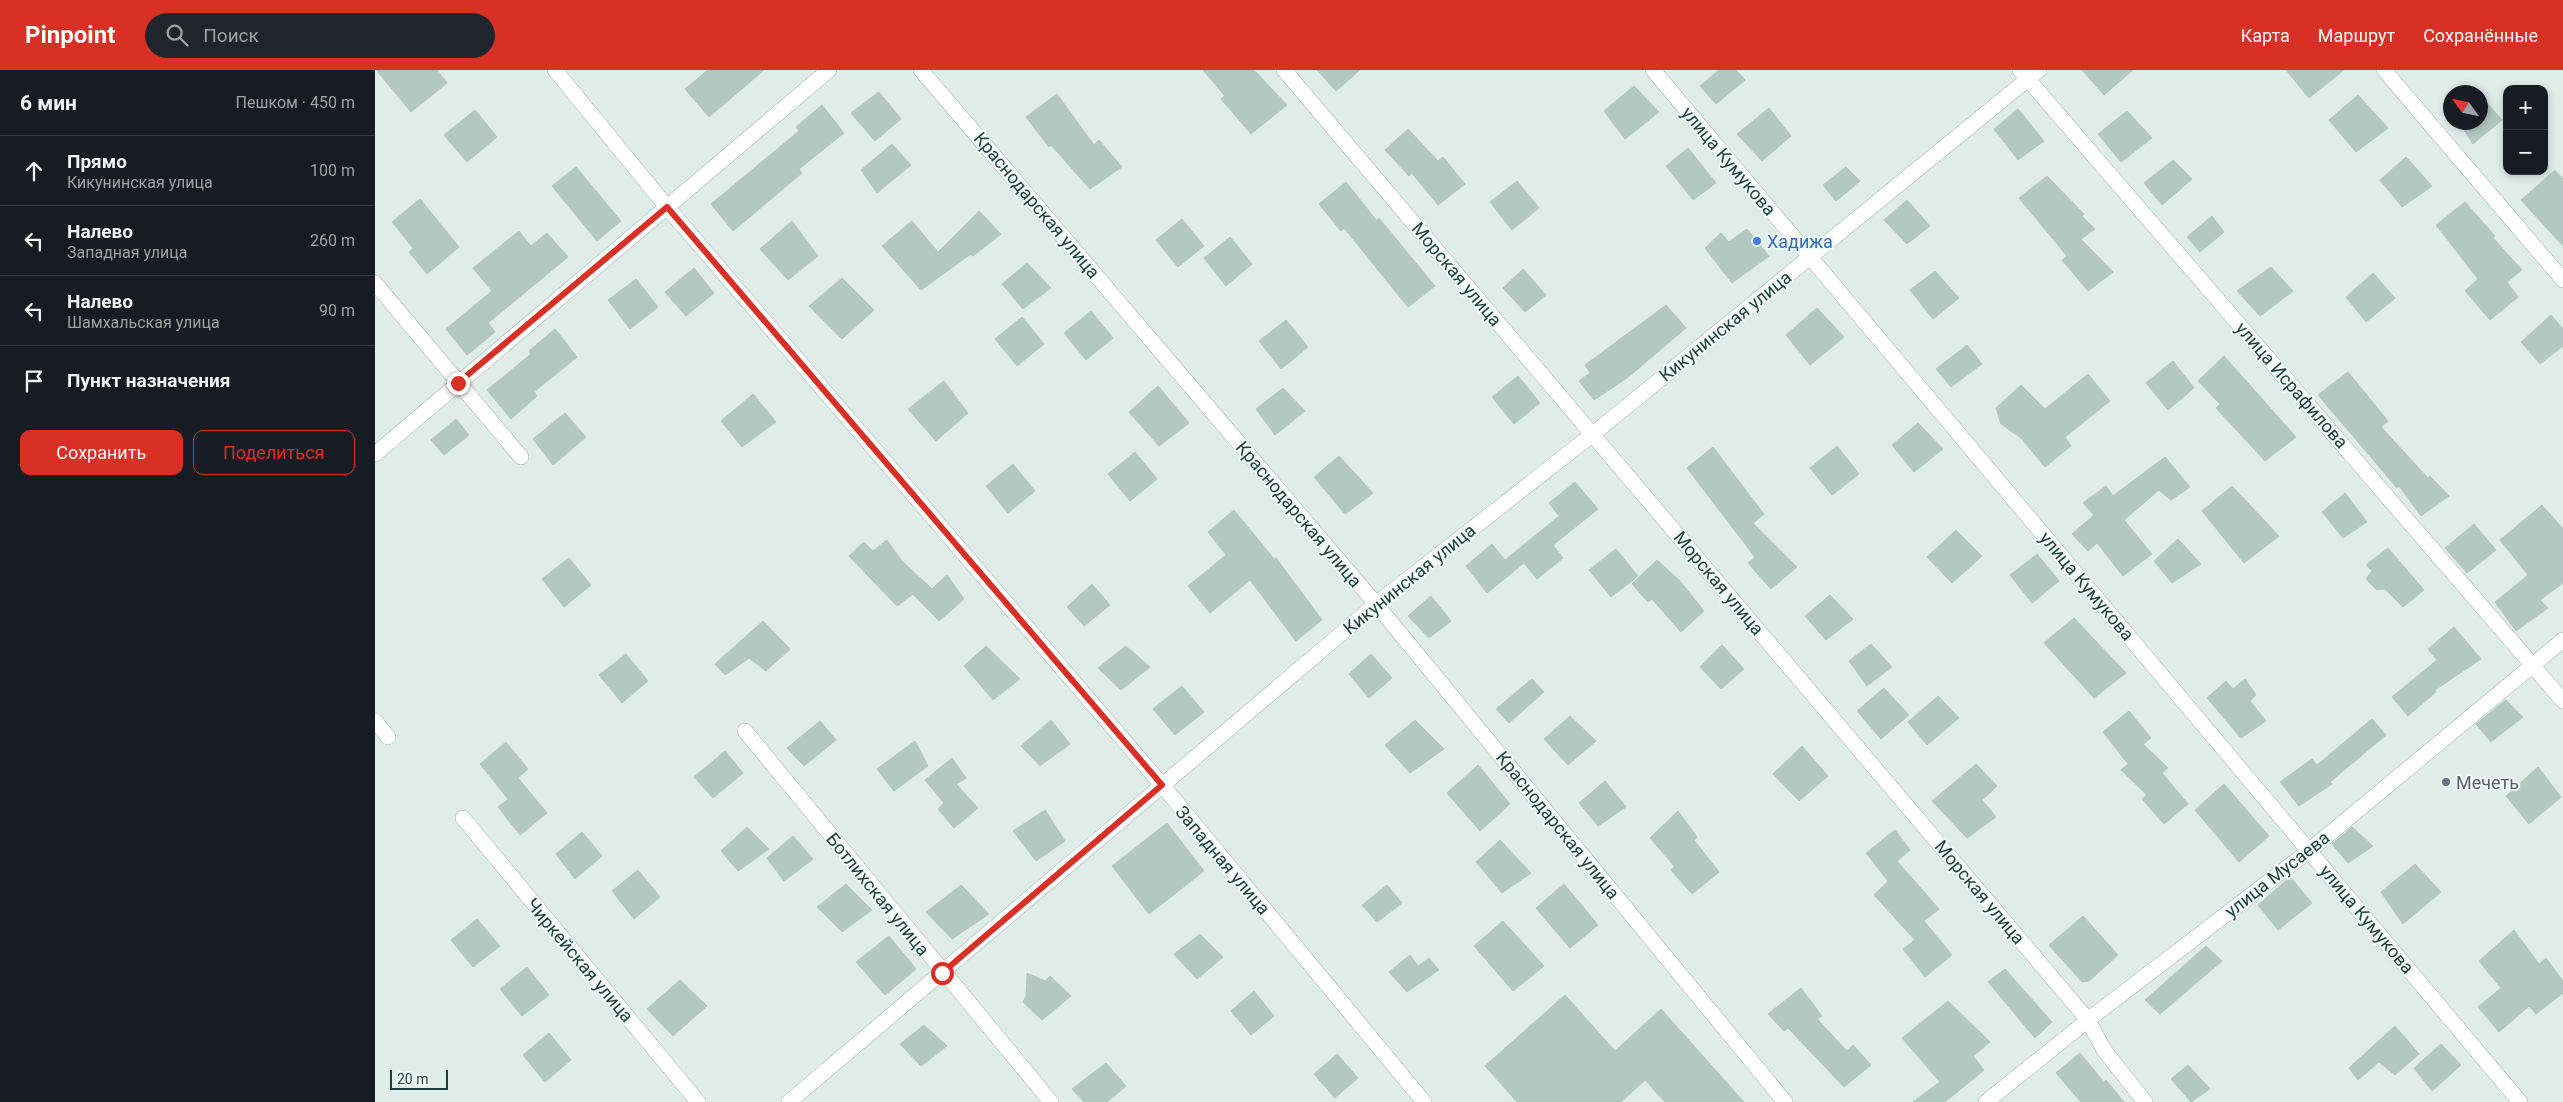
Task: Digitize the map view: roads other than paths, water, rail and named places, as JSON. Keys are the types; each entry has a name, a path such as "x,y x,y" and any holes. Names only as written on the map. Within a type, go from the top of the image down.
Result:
{"street":[{"name":"Западная улица","path":"555,70 667,207 1162,785 1424,1102"},
{"path":"375,454 829,70"},
{"name":"Краснодарская улица","path":"921,70 1376,604 1785,1102"},
{"name":"Морская улица","path":"1284,70 2088,1020 2105,1050 2145,1102"},
{"name":"улица Кумукова","path":"1653,70 2520,1102"},
{"path":"2384,70 2563,280"},
{"name":"Кикунинская улица","path":"789,1102 1376,604 1593,434 2029,73"},
{"name":"улица Исрафилова","path":"2029,73 2563,701"},
{"path":"375,283 521,457"},
{"name":"улица Мусаева","path":"1986,1102 2088,1020 2310,850 2563,640"},
{"path":"375,721 388,737"},
{"name":"Ботлихская улица","path":"745,731 942,973 1051,1102"},
{"name":"Чиркейская улица","path":"463,818 698,1102"}],"place":[{"name":"Хадижа","path":"1757,241"},
{"name":"Мечеть","path":"2446,782"}]}
